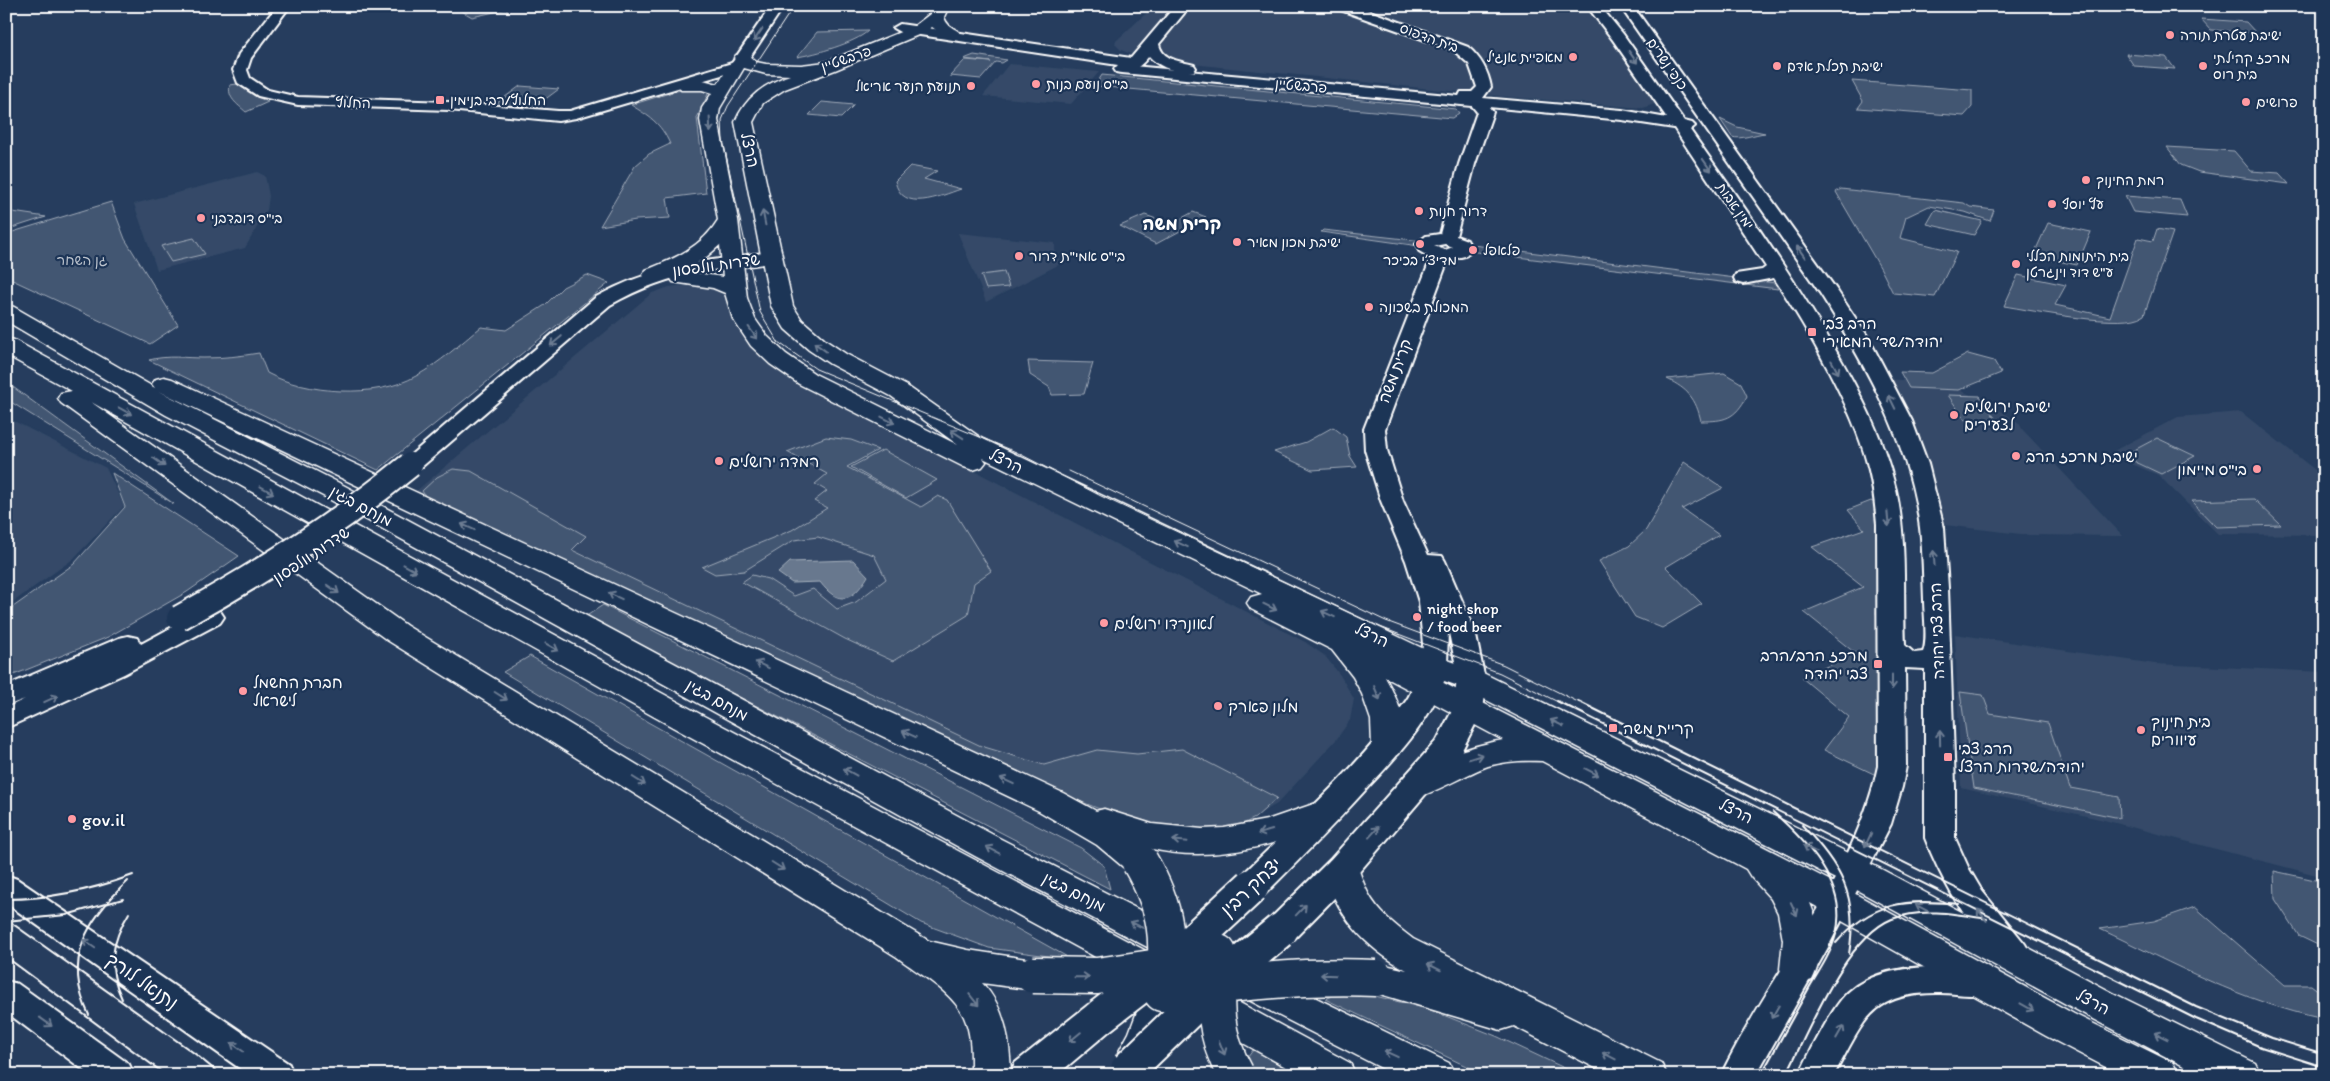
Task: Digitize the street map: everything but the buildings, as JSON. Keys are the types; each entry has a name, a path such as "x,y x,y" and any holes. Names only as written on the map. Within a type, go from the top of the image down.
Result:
{"main road":[{"path":"1126,64 1136,44 1166,6"},
{"path":"1077,56 1106,53 1136,44 1183,6"},
{"path":"908,31 936,10"},
{"path":"936,10 936,20 941,29 955,36"},
{"name":"פרבשטיין","path":"739,65 783,65 830,57 908,31 955,36 1126,64"},
{"name":"פרבשטיין","path":"739,65 792,70 829,67 872,50 908,31 933,41 1126,64"},
{"path":"872,50 900,43 933,41"},
{"path":"1136,44 1153,51 1158,57 1167,62 1188,68"},
{"name":"הרצל","path":"739,65 711,108 709,120 728,220 733,274 741,314 759,341 778,359 807,379 1338,640 1431,677"},
{"path":"739,65 759,77 747,112"},
{"name":"הרצל","path":"829,67 765,93 753,103 747,112 744,128 752,155 782,306 793,324 804,335 838,359 900,391 972,444 1845,886 2026,965 2108,1010 2241,1075"},
{"path":"687,86 703,85 721,90"},
{"path":"654,275 688,260 704,249 720,234 728,220"},
{"path":"681,277 722,283 733,274"},
{"path":"6,311 1051,802 1125,846 1140,848 1180,842 1221,841 1241,838 1328,812"},
{"name":"מנחם בגין","path":"6,311 175,410 344,497 987,847 1332,1026 1435,1075"},
{"name":"מנחם בגין","path":"6,345 689,722 981,877 1336,1075"},
{"path":"6,351 335,590 397,632 910,947 963,987 979,1005 987,1022 992,1058 991,1075"},
{"path":"1338,640 1363,668 1378,692 1388,728 1388,746"},
{"name":"יצחק רבין","path":"1164,979 1252,886 1328,812 1388,746 1410,720 1431,677"},
{"name":"הרצל","path":"1470,695 1549,750 1738,848 1845,886 1984,983 2159,1075"},
{"path":"1124,1072 1217,969 1280,931 1332,878 1449,746 1470,695"},
{"path":"1416,784 1482,755 1522,749 1549,750"},
{"path":"1124,1072 1147,1039 1164,979 1167,938 1164,913 1140,848"},
{"path":"1738,848 1778,883 1793,907 1798,917 1802,939 1799,969"},
{"path":"1332,878 1350,895 1368,922 1381,936 1430,966 1647,1075"},
{"path":"1236,1075 1221,1048 1217,1032 1217,969 1227,926 1239,902 1252,886"},
{"path":"910,947 952,962 991,970 1033,975 1164,979 1217,969 1288,976 1316,975 1376,978 1410,986 1571,1037"},
{"path":"1039,1066 1102,1016 1124,1005 1164,979"}],"street":[{"name":"החלוץ","path":"284,6 244,57 240,66 243,80 262,93 298,101 449,106 566,116 687,86 718,76 739,65"},
{"name":"הרצל","path":"739,65 778,6"},
{"name":"בית הדפוס","path":"1334,6 1430,41 1453,53 1464,65 1470,87 1476,99"},
{"name":"בית הדפוס","path":"1343,6 1465,51 1475,60 1476,99"},
{"name":"כנפי נשרים","path":"1593,6 1618,37 1677,122"},
{"name":"כנפי נשרים","path":"1626,6 1707,126"},
{"name":"פרבשטיין","path":"1126,64 1188,68 1422,94"},
{"name":"פרבשטיין","path":"1126,64 1476,99"},
{"name":"החלוץ","path":"566,116 739,65"},
{"path":"1623,110 1646,107 1655,98 1656,90"},
{"path":"1422,94 1464,108 1476,99 1499,95 1512,102 1707,126"},
{"path":"1476,99 1494,107 1512,102 1623,110 1677,122"},
{"name":"קרית משה","path":"1431,677 1436,641 1431,599 1420,562 1392,501 1391,490 1374,447 1374,427 1411,327 1444,247 1467,164 1476,99"},
{"name":"ימין אבות","path":"1677,122 1794,294 1839,372 1878,462 1885,492 1889,524 1892,645"},
{"name":"ימין אבות","path":"1707,126 1829,292"},
{"name":"שדרות וולפסון","path":"6,719 106,672 211,617 316,554 418,467 603,301 626,287 654,275 733,274 772,258"},
{"path":"1743,278 1767,276 1777,267"},
{"name":"שדרות וולפסון","path":"6,697 105,655 179,618 250,579 313,539 418,467 627,299 650,286 681,277"},
{"name":"הרב צבי יהודה","path":"1829,292 1879,376 1901,421 1917,464 1932,528 1938,655 1940,838 1947,858 1975,906 2026,965"},
{"name":"קרית משה","path":"1391,490 1401,500 1452,602 1464,640 1470,695"},
{"path":"1892,645 1899,656 1913,661 1926,661 1938,655"},
{"path":"1738,1075 1845,886 1876,824 1888,787 1892,766 1892,645"},
{"name":"נתנאל לורך","path":"6,887 277,1075"},
{"path":"1816,1075 1853,1010 1861,1000 1872,993 1900,983 1914,981 1949,980 1984,983"},
{"path":"6,994 117,1075"}],"shaded area":[{"path":"1154,6 1601,6 1656,88 1657,98 1654,104 1643,108 1508,97 1144,59 1121,50 1115,44 1116,41"},
{"path":"1009,64 1099,72 1071,104 983,96"},
{"name":"בי\"ס דובדבני","path":"257,172 265,176 269,196 267,210 245,248 157,270 134,204"},
{"path":"958,233 1055,243 1055,254 1062,263 986,302"},
{"path":"707,285 723,295 745,338 776,368 1305,642 1325,656 1340,675 1354,699 1350,720 1336,740 1277,804 1261,813 1119,810 415,492 652,293 669,287"},
{"name":"ישיבת מרכז הרב","path":"1880,379 1944,382 1995,407 2019,423 2022,429 2123,536 2029,535 1936,524"},
{"path":"2241,412 2324,477 2324,535 2218,534 2158,475 2108,454 2178,417"},
{"path":"6,417 106,468 124,506 73,559 6,607"},
{"path":"853,560 868,576 857,591 846,598 833,595 820,582 792,583 778,573 790,562"},
{"name":"בית חינוך עיוורים","path":"1955,634 2155,664 2324,672 2324,877 2104,820 1961,788"}],"green space":[{"path":"477,6 503,6 508,9 472,17 460,10"},
{"path":"2201,19 2246,22 2256,33 2211,30"},
{"path":"868,31 845,44 797,57 817,32"},
{"path":"2126,54 2166,57 2175,69 2134,66"},
{"path":"974,55 1007,60 1002,63 996,62 981,79 950,76 965,60 991,62 964,59"},
{"path":"1102,75 1456,109 1459,113 1452,118 1095,86"},
{"path":"1852,81 1972,90 1972,107 1964,116 1858,108 1863,101"},
{"path":"237,84 268,102 246,112 233,100 230,94 230,85"},
{"path":"520,86 559,89 532,109 493,106"},
{"path":"696,88 707,91 708,94 697,118 706,193 667,198 670,218 636,220 600,226 635,166 649,154 670,144 654,121 631,105 676,91"},
{"path":"822,102 854,105 841,118 809,115"},
{"path":"1720,119 1737,127 1765,133 1732,137"},
{"path":"2167,147 2234,151 2251,171 2279,173 2289,184 2199,172 2181,165"},
{"path":"910,166 937,171 924,179 961,189 923,200 913,200 905,197 899,191 895,181"},
{"path":"1841,189 1964,203 1970,207 1994,210 1990,221 1965,212 1929,206 1906,217 1900,238 1957,252 1935,297 1893,293 1836,192"},
{"path":"2125,196 2180,200 2187,217 2133,212"},
{"name":"גן השחר","path":"111,202 125,239 178,325 150,344 6,277 6,234"},
{"path":"1935,210 1982,221 1974,235 1927,224"},
{"path":"6,211 46,217 6,230"},
{"path":"1193,212 1206,217 1156,244 1120,226 1145,215 1171,224"},
{"path":"2048,223 2091,232 2077,265 2033,256"},
{"path":"2157,229 2173,232 2144,315 2134,319 2099,320 2004,306 2018,275 2066,285 2055,305 2110,317 2138,238 2153,241"},
{"path":"1323,230 1423,241 1419,246 1321,232"},
{"path":"194,238 205,254 171,262 161,246"},
{"path":"1465,244 1775,283 1778,289 1468,251"},
{"path":"1004,272 1009,287 986,289 981,275"},
{"path":"587,275 609,283 378,470 149,360 170,357 225,357 259,353 267,373 301,386 341,391 362,391 381,388 400,383 425,371 481,327 506,330 545,305 563,287"},
{"path":"1968,354 1994,361 2001,373 1959,390 1909,388 1900,372 1932,373"},
{"path":"1028,361 1093,363 1084,394 1052,395 1049,387 1030,375"},
{"path":"1724,373 1741,383 1747,396 1734,414 1717,420 1701,421 1694,401 1686,391 1667,379"},
{"path":"6,382 174,504 6,399"},
{"path":"1948,395 1980,396 1997,421 1965,420"},
{"path":"1333,427 1346,437 1350,456 1357,467 1312,470 1274,452 1306,442"},
{"path":"826,437 851,440 878,450 847,467 921,507 938,496 947,500 991,571 974,583 968,615 893,661 845,639 742,582 752,575 768,579 794,596 813,589 837,609 856,602 886,579 874,555 818,537 794,540 744,571 715,574 702,567 792,530 827,508 814,501 827,491 815,484 827,474 787,452"},
{"path":"2157,438 2195,456 2161,474 2123,456"},
{"path":"883,450 937,480 906,498 851,467"},
{"path":"1684,462 1723,488 1682,509 1719,535 1666,567 1702,604 1662,628 1635,617 1599,561 1629,546 1646,530"},
{"path":"453,469 471,471 586,536 572,550 981,746 1044,765 1097,750 1137,754 1182,749 1277,798 1255,818 1239,826 1180,834 1130,821 968,757 428,500 422,491 437,477"},
{"path":"112,473 239,556 187,592 108,637 6,678 6,612 74,564 125,507"},
{"path":"2254,499 2281,525 2216,527 2191,501"},
{"path":"1871,501 1885,509 1876,613 1883,629 1878,776 1824,750 1849,717 1802,678 1855,653 1804,612 1863,587 1812,547 1864,529 1848,510"},
{"path":"603,605 1081,848 1104,866 1110,889 585,617"},
{"path":"530,656 1071,959 989,948 921,923 503,672"},
{"path":"1960,692 1983,695 1990,714 2048,723 2070,788 2119,797 2120,818 1974,788"},
{"path":"2274,871 2324,882 2324,948 2299,936 2275,899"},
{"path":"2195,907 2285,985 2311,985 2324,995 2324,1019 2265,1003 2209,981 2100,929 2154,921"},
{"path":"1371,995 1428,1009 1496,1036 1577,1074 1485,1075 1325,999 1333,996"},
{"path":"1253,1050 1300,1075 1255,1075 1245,1061"}],"tram line":[{"path":"794,6 728,106 722,120 723,141 760,312 778,342 816,369 1016,452 1101,496 1380,627 1500,673 1560,703"},
{"path":"1069,471 1386,621 1504,665 1580,703"},
{"path":"1557,701 2196,1019 2261,1047 2324,1067"},
{"path":"1578,701 2196,1007 2272,1038 2324,1054"},
{"path":"1761,1075 1828,955 1836,934 1838,916 1836,898 1822,866 1799,836 1773,812"},
{"path":"1802,825 1827,855 1844,883 1849,898 1851,927"},
{"path":"6,899 71,893 133,875"},
{"path":"107,903 128,881"},
{"path":"107,903 123,899"},
{"path":"1851,927 1863,918 1891,906 1922,902 1959,904"},
{"path":"8,921 66,915 107,903"},
{"path":"78,971 83,942 91,926 107,903"},
{"path":"122,999 114,977 113,955 118,934 129,913"},
{"path":"1786,1075 1817,1011 1844,965 1859,945 1875,929 1892,919 1915,913 1940,913 1987,919"},
{"path":"8,921 78,971"},
{"path":"1836,943 1851,927"},
{"path":"1849,954 1851,927"},
{"path":"6,957 166,1075"},
{"path":"78,971 194,1053 221,1075"},
{"path":"78,971 81,995 89,1015"}],"place":[{"name":"ישיבת עטרת תורה","path":"2170,35"},
{"name":"מאפיית אנג'ל","path":"1573,57"},
{"name":"ישיבת תכלת אדם","path":"1777,66"},
{"name":"מרכז קהילתי בית רוס","path":"2203,66"},
{"name":"בי\"ס נועם בנות","path":"1036,84"},
{"name":"תנועת הנער אריאל","path":"971,86"},
{"name":"החלוץ/רבי בנימין","path":"440,100"},
{"name":"פרושים","path":"2246,102"},
{"name":"רמת החינוך","path":"2086,180"},
{"name":"עץ יוסף","path":"2052,204"},
{"name":"דרור חנות","path":"1419,211"},
{"name":"בי\"ס דובדבני","path":"201,218"},
{"name":"ישיבת מכון מאיר","path":"1237,242"},
{"name":"מדיצ׳י בכיכר","path":"1420,244"},
{"name":"פלאפל","path":"1473,250"},
{"name":"בי\"ס אמי\"ת דרור","path":"1019,256"},
{"name":"בית היתומות הכללי ע\"ש דוד וינגרטן","path":"2016,264"},
{"name":"המכולת בשכונה","path":"1369,307"},
{"name":"הרב צבי יהודה/שד׳ המאירי","path":"1812,332"},
{"name":"ישיבת ירושלים לצעירים","path":"1954,415"},
{"name":"ישיבת מרכז הרב","path":"2016,456"},
{"name":"רמדה ירושלים","path":"719,461"},
{"name":"בי\"ס מיימון","path":"2257,469"},
{"name":"night shop / food beer","path":"1417,617"},
{"name":"לאונרדו ירושלים","path":"1104,623"},
{"name":"מרכז הרב/הרב צבי יהודה","path":"1878,664"},
{"name":"חברת החשמל לישראל","path":"243,691"},
{"name":"מלון פארק","path":"1218,706"},
{"name":"קריית משה","path":"1613,728"},
{"name":"בית חינוך עיוורים","path":"2141,730"},
{"name":"הרב צבי יהודה/שדרות הרצל","path":"1948,757"},
{"name":"gov.il","path":"72,819"}],"district":[{"name":"קרית משה","path":"1182,224"}]}
